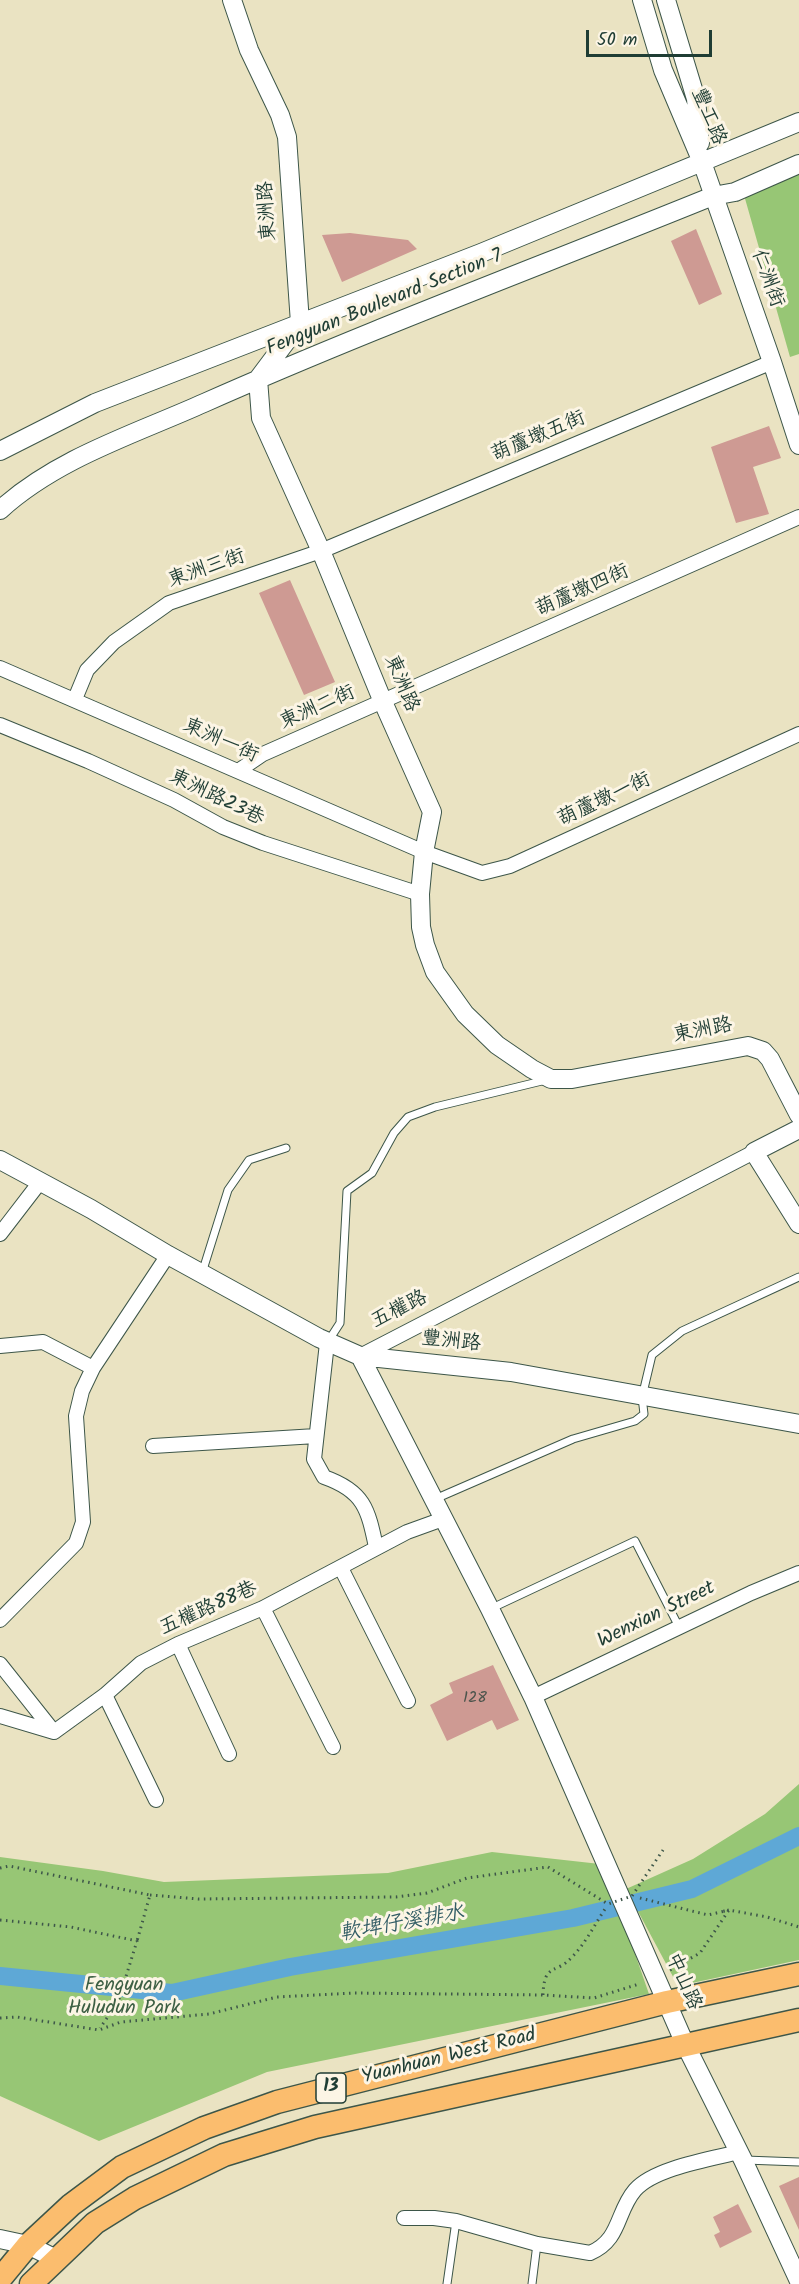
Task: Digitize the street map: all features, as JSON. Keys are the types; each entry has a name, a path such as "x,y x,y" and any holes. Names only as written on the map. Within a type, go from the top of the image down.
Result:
{"main road":[{"name":"13","path":"667,2002 799,1974"},
{"name":"Yuanhuan West Road","path":"0,2279 28,2245 71,2205 122,2167 204,2128 277,2102 667,2002"},
{"name":"13","path":"686,2044 799,2020"},
{"name":"Yuanhuan West Road","path":"31,2284 95,2223 135,2199 224,2155 315,2127 686,2044"}],"street":[{"name":"東洲路","path":"232,0 249,50 287,137 300,323"},
{"name":"豐工路","path":"642,0 663,70 702,162"},
{"name":"豐工路","path":"666,0 696,99 702,162"},
{"name":"Fengyuan Boulevard Section 7","path":"0,451 95,403 481,253 799,122"},
{"name":"仁洲街","path":"702,162 799,446"},
{"name":"Fengyuan Boulevard Section 7","path":"0,510 14,497 59,467 258,379 713,196 735,192 799,164"},
{"path":"258,379 300,323"},
{"name":"葫蘆墩五街","path":"321,551 772,362"},
{"name":"東洲路","path":"258,379 261,418 321,551 383,702 432,812 424,852 420,894 421,927 435,972 465,1014 497,1045 532,1069 551,1078 572,1079 748,1046 756,1047 767,1055 799,1115"},
{"name":"葫蘆墩四街","path":"383,702 799,517"},
{"name":"東洲三街","path":"75,699 87,670 114,642 169,603 321,551"},
{"name":"東洲一街","path":"0,668 424,852"},
{"name":"東洲二街","path":"238,771 263,754 383,702"},
{"name":"東洲路23巷","path":"0,725 174,800 223,827 263,843 420,894"},
{"name":"葫蘆墩一街","path":"424,852 482,873 510,866 799,734"},
{"name":"五權路","path":"533,1697 360,1356 799,1129"},
{"path":"754,1152 799,1224"},
{"name":"豐洲路","path":"0,1160 327,1342 360,1356 511,1372 799,1424"},
{"path":"0,1234 40,1182"},
{"path":"0,1620 76,1543 83,1522 76,1416 82,1391 93,1368 168,1255"},
{"path":"0,1346 43,1342 93,1368"},
{"path":"327,1342 314,1459 324,1477 345,1484 362,1501 371,1524 376,1547"},
{"path":"153,1446 316,1436"},
{"name":"五權路88巷","path":"54,1732 105,1695 141,1663 178,1644 263,1608 407,1532 443,1519"},
{"path":"341,1568 408,1701"},
{"name":"Wenxian Street","path":"533,1697 751,1593 799,1573"},
{"path":"263,1608 333,1747"},
{"path":"178,1644 229,1754"},
{"path":"0,1664 54,1732"},
{"path":"105,1695 156,1800"},
{"name":"中山路","path":"533,1697 656,1979 799,2281"},
{"path":"0,1716 54,1732"},
{"path":"404,2217 434,2217 456,2221 537,2244 590,2253 600,2249 608,2242 635,2190 654,2177 681,2166 741,2156"},
{"path":"0,2239 28,2245 56,2259"}],"lane":[{"path":"327,1342 339,1323 347,1191 372,1173 394,1133 408,1117 435,1107 551,1078"},
{"path":"202,1273 228,1190 249,1160 286,1148"},
{"path":"433,1500 573,1439 635,1421 644,1414 642,1396 652,1355 682,1330 799,1276"},
{"path":"490,1609 635,1541 679,1627"},
{"path":"741,2156 799,2162"},
{"path":"447,2284 456,2221"},
{"path":"532,2284 537,2244"}],"path":[{"path":"632,1896 663,1850"},
{"path":"0,1868 9,1866 150,1895 199,1899 396,1897 428,1893 467,1878 548,1867 608,1904"},
{"path":"99,2030 118,2002 150,1895"},
{"path":"543,1995 543,1980 552,1969 571,1959 608,1904 632,1896 708,1915 729,1910"},
{"path":"0,2018 17,2017 99,2030 121,2022 209,2014 278,1997 354,1993 543,1995 594,1998 656,1979 700,1953 729,1910"},
{"path":"720,1912 729,1910 767,1917 799,1927"},
{"path":"0,1920 71,1927 137,1941"}],"green space":[{"path":"799,173 799,354 790,357 744,195"},
{"path":"799,1784 799,1960 678,1986 626,1889 693,1859 765,1814"},
{"name":"Fengyuan Huludun Park","path":"492,1852 600,1864 616,1899 649,1994 267,2072 99,2141 0,2096 0,1857 164,1882 388,1873"}],"building":[{"path":"696,229 722,294 699,305 671,241"},
{"path":"350,233 408,240 417,249 342,282 322,235"},
{"path":"769,426 781,458 753,467 769,514 736,523 711,447"},
{"path":"290,580 335,682 304,695 259,593"},
{"path":"493,1665 519,1720 497,1730 492,1720 447,1741 430,1705 453,1693 449,1683"},
{"path":"799,2177 799,2230 779,2186"},
{"path":"738,2204 752,2232 720,2248 714,2235 720,2232 713,2217"}],"waterway":[{"name":"軟埤仔溪排水","path":"0,1976 172,1993 290,1967 573,1918 692,1889 799,1836"}]}
